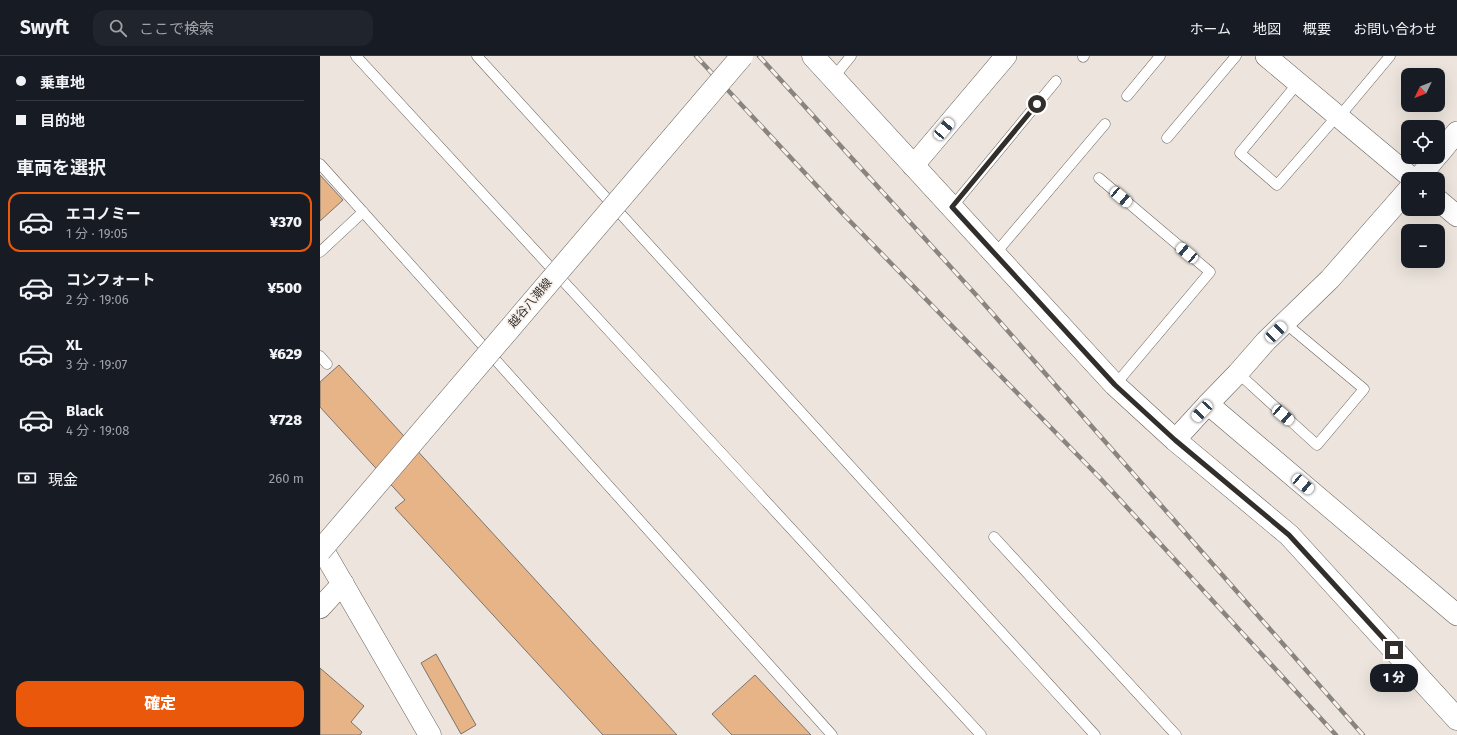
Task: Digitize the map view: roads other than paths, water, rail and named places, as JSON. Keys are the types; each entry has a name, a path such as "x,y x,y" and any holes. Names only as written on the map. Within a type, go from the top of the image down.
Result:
{"street":[{"name":"越谷八潮線","path":"320,551 742,56"},
{"path":"813,56 1115,385 1175,440 1289,535 1457,720"},
{"path":"914,166 1006,56"},
{"path":"1266,56 1405,172"},
{"path":"1445,146 1457,132"},
{"path":"1424,172 1430,164"},
{"path":"1175,440 1238,374 1266,341 1330,279 1401,198"},
{"path":"1445,206 1457,216"},
{"path":"1208,404 1457,614"},
{"path":"320,545 430,735"},
{"path":"320,608 343,583"}],"lane":[{"path":"356,56 981,735"},
{"path":"477,56 1094,735"},
{"path":"832,78 851,56"},
{"path":"1127,96 1160,56"},
{"path":"1167,138 1236,56"},
{"path":"1298,83 1240,153 1277,185 1390,56"},
{"path":"952,207 1056,81"},
{"path":"995,254 1105,124"},
{"path":"320,164 832,735"},
{"path":"1099,178 1210,272 1115,385"},
{"path":"320,252 363,212"},
{"path":"1238,374 1317,445 1364,389 1285,323"},
{"path":"320,356 327,364"},
{"path":"994,537 1176,735"}],"railway":[{"path":"696,56 844,215 1100,478 1336,735"},
{"path":"759,56 978,297 1363,735"}]}
